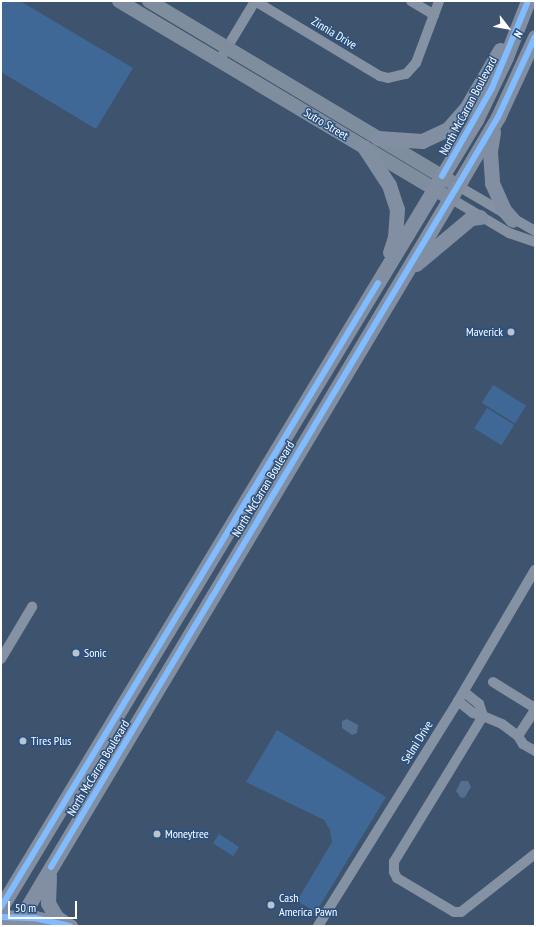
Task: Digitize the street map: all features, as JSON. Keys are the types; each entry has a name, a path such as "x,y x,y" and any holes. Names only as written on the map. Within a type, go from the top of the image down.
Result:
{"main road":[{"name":"Sutro Street","path":"118,1 364,147 439,182"},
{"name":"Sutro Street","path":"149,1 378,138 454,192"},
{"path":"378,138 422,141 448,129 467,107 528,3"},
{"name":"North McCarran Boulevard","path":"1,906 439,182 492,88 528,3"},
{"name":"North McCarran Boulevard","path":"16,923 51,867 498,117 535,36"},
{"path":"327,125 333,122 339,114"},
{"path":"498,117 492,140 489,168 497,198 513,220"},
{"path":"364,147 389,184 397,209 395,237 378,283"},
{"path":"403,277 460,226 471,218 480,217"},
{"path":"51,867 46,891 48,903 56,916 69,925"},
{"path":"1,917 16,923"},
{"path":"1,921 69,925"}],"street":[{"path":"219,60 255,1"},
{"name":"Zinnia Drive","path":"255,1 380,76 388,78 402,76 416,63 434,15"},
{"path":"411,1 434,15 439,1"},
{"name":"Sutro Street","path":"454,192 480,217 509,233 535,242"},
{"name":"Sutro Street","path":"454,192 535,231"},
{"name":"Selmi Drive","path":"318,926 464,692 534,572"},
{"path":"1,659 32,608"},
{"path":"493,682 535,709 518,736"},
{"path":"464,692 479,704 483,716 394,862 394,872 397,878 435,901 454,912 461,912 535,854"},
{"path":"458,701 473,713 502,724 518,736 523,744 535,751"}],"shaded area":[{"path":"1,1 20,1 133,68 96,129 1,72"},
{"path":"493,385 526,406 515,423 482,403"},
{"path":"487,408 514,425 501,445 474,428"},
{"path":"347,719 358,725 357,733 352,735 342,728 342,721"},
{"path":"277,730 386,797 316,912 297,901 332,842 330,830 324,820 246,782"},
{"path":"461,781 468,781 471,787 465,797 461,798 456,791"},
{"path":"219,834 239,847 233,856 213,843"}],"cycle path":[{"path":"442,176 492,88 528,1"},
{"path":"51,867 498,117 535,37"},
{"path":"1,907 378,283"},
{"path":"1,917 35,918 70,926"}],"place":[{"name":"Maverick","path":"511,332"},
{"name":"Sonic","path":"76,653"},
{"name":"Tires Plus","path":"23,741"},
{"name":"Moneytree","path":"157,834"},
{"name":"Cash America Pawn","path":"271,905"}]}
